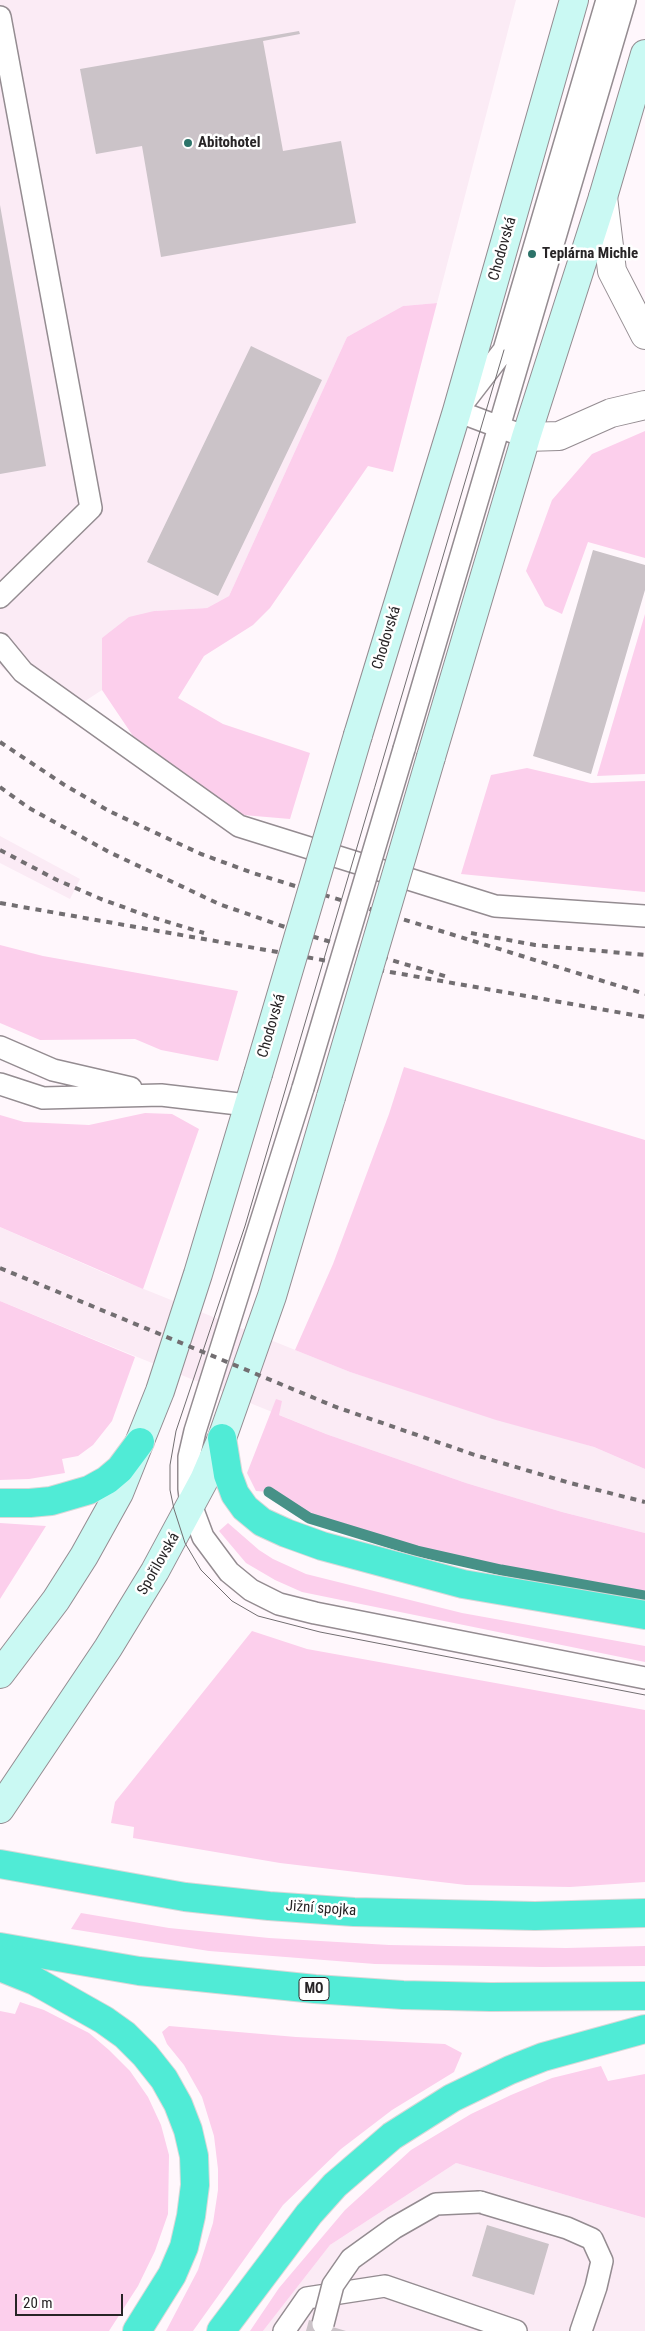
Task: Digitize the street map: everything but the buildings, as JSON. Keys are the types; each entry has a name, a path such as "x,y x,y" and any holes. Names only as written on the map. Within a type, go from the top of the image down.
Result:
{"highway":[{"path":"222,1438 228,1475 235,1494 245,1508 262,1522 286,1533 322,1546 463,1584 645,1615"},
{"path":"0,1503 50,1501 89,1490 107,1480 120,1469 140,1442"},
{"name":"Jižní spojka","path":"0,1864 195,1898 269,1906 354,1912 535,1916 645,1913"},
{"name":"MO","path":"0,1946 51,1957 217,1980 324,1990 491,1998 645,1996"},
{"path":"0,1967 35,1981 104,2020 125,2035 146,2055 164,2079 178,2104 188,2130 194,2156 195,2185 191,2216 184,2246 172,2275 137,2331"},
{"path":"222,2331 284,2245 315,2207 335,2185 392,2136 452,2098 510,2070 543,2057 645,2029"}],"main road":[{"name":"Chodovská","path":"140,1442 160,1391 198,1274 358,735 457,411 574,0"},
{"path":"526,437 603,197 645,54"},
{"name":"Spořilovská","path":"0,1809 113,1640 155,1571 191,1504 222,1438 272,1296 526,437"},
{"path":"0,1674 56,1600 84,1556 119,1493 140,1442"}],"street":[{"path":"603,197 612,271 645,335"},
{"path":"526,437 559,436 611,413 645,405"}],"lane":[{"path":"526,437 457,411 504,350 607,0"},
{"path":"625,0 303,1088 195,1431 189,1458 189,1489 191,1504 203,1537 228,1572 251,1590 279,1604 315,1613 645,1678"},
{"path":"0,17 91,508 0,597"},
{"path":"0,644 23,672 239,826 495,906 645,916"},
{"path":"0,1047 54,1070 161,1095 247,1105"},
{"path":"0,1084 44,1098 161,1095"},
{"path":"323,2324 333,2285 351,2259 394,2228 436,2204 480,2202 567,2228 592,2239 602,2261 596,2287 581,2331"},
{"path":"284,2331 307,2298 385,2286 516,2331"}],"shaded area":[{"path":"0,0 516,0 437,303 403,306 347,337 229,596 207,608 154,611 102,638 102,690 62,716 0,666"},
{"path":"437,303 393,472 368,466 270,608 253,625 204,656 178,698 223,724 310,753 290,819 243,815 133,736 102,690 102,638 129,617 154,611 207,608 229,596 347,337 403,306"},
{"path":"645,431 645,558 588,542 562,614 545,606 526,571 552,500 592,454"},
{"path":"645,614 645,774 597,776"},
{"path":"527,768 591,783 645,781 645,892 461,874 491,775"},
{"path":"0,836 80,879 70,899 0,863"},
{"path":"0,945 43,956 238,991 218,1061 161,1050 135,1039 40,1040 0,1023"},
{"path":"404,1067 645,1140 645,1469 594,1447 496,1420 350,1372 295,1350 333,1264 389,1114"},
{"path":"145,1113 172,1114 199,1129 143,1289 0,1227 0,1115 24,1122 89,1125"},
{"path":"0,1227 109,1275 350,1372 594,1447 645,1469 645,1533 562,1512 466,1483 326,1434 0,1301"},
{"path":"0,1301 135,1357 112,1421 93,1445 78,1456 62,1459 65,1473 29,1479 0,1480"},
{"path":"276,1399 282,1401 279,1415 326,1434 466,1483 562,1512 645,1533 645,1596 501,1570 417,1551 309,1518 269,1492 256,1491 247,1473"},
{"path":"0,1523 46,1526 0,1599"},
{"path":"228,1523 259,1550 273,1559 306,1574 462,1613 645,1646 645,1662 302,1592 275,1580 246,1563 219,1531"},
{"path":"252,1631 307,1649 645,1710 645,1882 570,1887 466,1885 280,1863 133,1838 134,1827 111,1823 115,1802"},
{"path":"81,1913 169,1928 269,1938 389,1945 566,1948 645,1946 645,1966 542,1967 375,1964 209,1951 71,1929"},
{"path":"20,2002 44,2010 89,2033 109,2050 130,2071 148,2097 161,2125 169,2155 168,2214 155,2251 138,2286 109,2331 0,2331 0,2011 15,2014"},
{"path":"169,2026 296,2037 445,2044 462,2053 454,2072 392,2110 341,2149 283,2205 193,2331 166,2331 198,2270 213,2223 218,2190 218,2169 214,2136 202,2097 184,2065 167,2044 162,2032"},
{"path":"601,2066 608,2081 645,2074 645,2218 456,2163 330,2245 263,2331 250,2331 279,2288 345,2210 411,2150 471,2114 511,2095 552,2078"},
{"path":"456,2163 645,2218 645,2331 263,2331 330,2245"}],"waterway":[{"path":"269,1492 309,1518 417,1551 501,1570 645,1596"}],"tram line":[{"path":"504,350 245,1226 176,1431 170,1465 170,1490 185,1543 201,1570 232,1601 258,1616 320,1632 645,1695"}],"railway":[{"path":"0,742 63,784 109,811 201,854 253,873 645,994"},
{"path":"0,787 29,808 109,852 219,904 311,936 448,977"},
{"path":"0,850 57,880 101,899 204,933"},
{"path":"0,903 645,1017"},
{"path":"471,933 535,945 645,955"},
{"path":"0,1268 336,1407 475,1455 570,1483 645,1502"}],"place":[{"name":"Abitohotel","path":"188,143"},
{"name":"Teplárna Michle","path":"532,254"}]}
